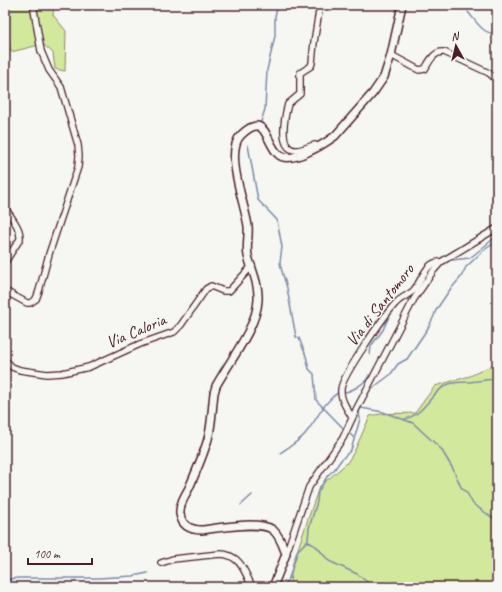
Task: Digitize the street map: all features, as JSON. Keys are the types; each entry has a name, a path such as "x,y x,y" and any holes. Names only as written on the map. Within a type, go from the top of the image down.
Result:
{"main road":[{"path":"286,554 278,536 270,528 252,526 194,530 184,524 180,513 183,501 208,438 216,386 240,347 256,311 258,302 257,282 248,255 248,225 237,181 235,144 237,140 248,130 257,126 265,132 275,150 281,156 286,158 318,148 335,136 380,84 391,55 402,5"},
{"name":"Via di Santomoro","path":"273,587 286,554"}],"street":[{"path":"5,292 27,303 30,303 36,299 49,254 78,167 78,145 61,87 49,70 41,51 34,10 35,5"},
{"path":"318,148 315,145 297,150 292,149 285,143 284,137 288,104 300,94 300,73 311,66 312,63 320,5"},
{"path":"391,55 419,70 425,69 435,54 444,52 489,73 497,80"},
{"path":"5,208 19,231 20,236 20,239 5,262"},
{"name":"Via di Santomoro","path":"286,554 309,487 343,438 352,417 414,299 441,262 497,228"},
{"name":"Via di Santomoro","path":"352,417 342,397 341,388 350,369 382,320 396,303 413,291 432,264 441,262"},
{"name":"Via Caloria","path":"5,360 12,367 47,374 62,373 89,367 140,344 174,332 181,326 206,289 211,286 223,291 229,291 252,266"},
{"path":"161,563 173,559 226,554 241,564 252,587"}],"green space":[{"path":"8,5 54,5 53,15 66,31 65,71 55,69 53,53 43,44 11,52 5,20"},
{"path":"497,363 497,587 289,587 293,563 319,487 347,463 354,452 370,416 415,413 435,386 470,376"}],"waterway":[{"path":"260,125 265,109 267,70 275,36 275,16 278,5"},
{"path":"468,12 484,30 497,33"},
{"path":"248,145 258,200 277,220 282,247 280,262 281,268 287,288 296,337 299,338 309,369 314,374 316,400 345,430"},
{"path":"452,260 470,258 497,236"},
{"path":"284,587 290,575 298,550 308,540 309,528 317,502 318,492 328,475 351,450 360,419 359,412 362,403 370,390 390,375 398,364 407,359 428,328 436,310 461,277 466,267 483,251 497,241"},
{"path":"370,355 371,346 383,330 389,316"},
{"path":"343,392 349,391 358,386 365,381 369,375"},
{"path":"405,419 412,417 422,409 435,394 448,384 497,379"},
{"path":"280,453 302,437 324,406 339,392"},
{"path":"361,408 383,412 413,423 441,449 453,469 461,487 467,493 473,504 497,521"},
{"path":"350,434 354,438"},
{"path":"241,505 252,495"},
{"path":"307,541 317,547 329,561 357,574 371,585 375,586 384,584"},
{"path":"5,582 10,579 19,578 98,578 133,576 148,573"}]}
